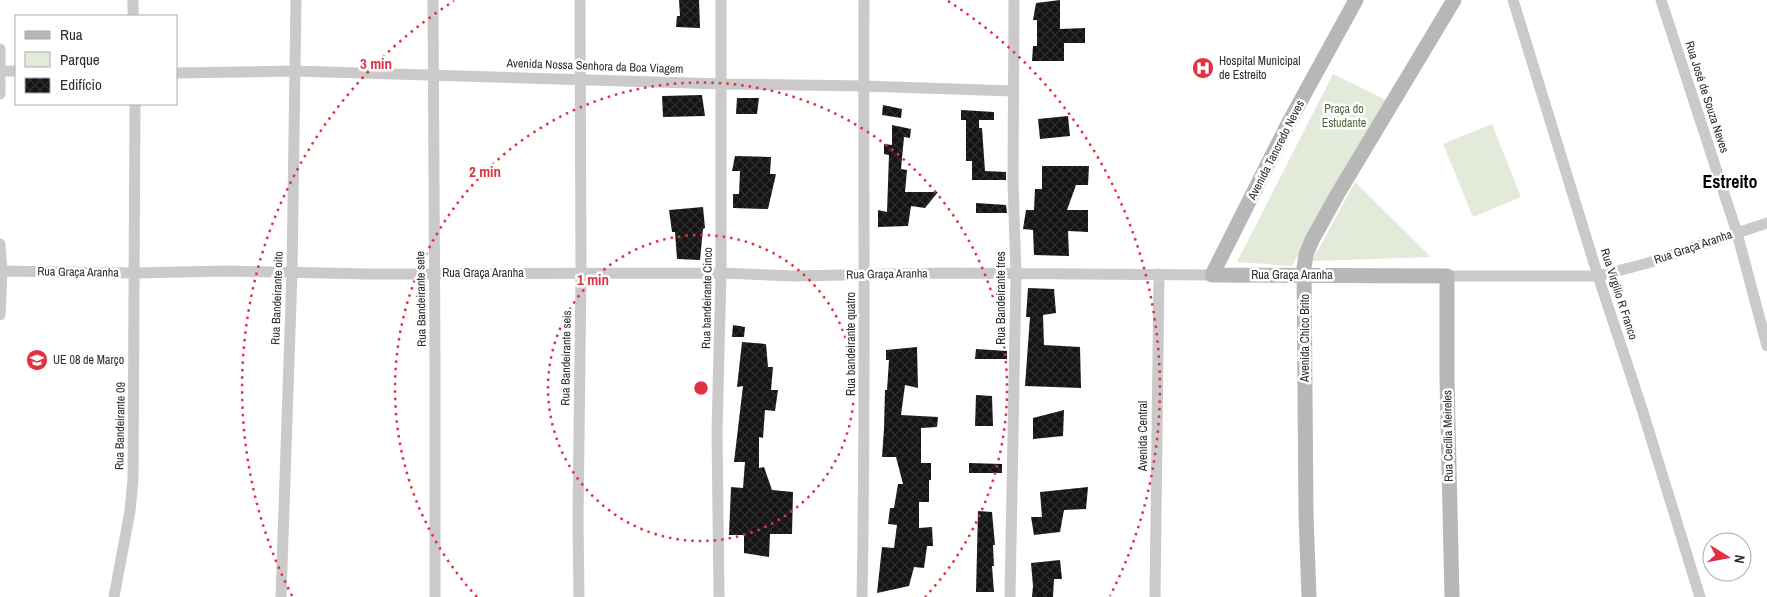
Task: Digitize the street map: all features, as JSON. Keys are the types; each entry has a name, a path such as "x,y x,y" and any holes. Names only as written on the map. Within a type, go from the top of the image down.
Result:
{"main road":[{"name":"Avenida Tancredo Neves","path":"1212,274 1289,122 1356,0"},
{"name":"Avenida Chico Brito","path":"1309,597 1306,514 1306,255 1337,195 1454,0"},
{"name":"Rua Graça Aranha","path":"1212,274 1447,276"},
{"name":"Rua Cecília Meireles","path":"1447,276 1447,380 1452,597"}],"street":[{"path":"133,0 133,15"},
{"name":"Rua Bandeirante oito","path":"281,597 292,272 296,0"},
{"name":"Rua Bandeirante sete","path":"433,0 435,597"},
{"name":"Rua Bandeirante seis","path":"579,597 580,0"},
{"name":"Rua bandeirante Cinco","path":"719,597 717,431 722,273 721,0"},
{"name":"Rua bandeirante quatro","path":"862,597 865,441 864,0"},
{"name":"Rua Bandeirante tres","path":"1010,597 1016,274 1012,92 1014,0"},
{"name":"Rua Virgilio R Franco","path":"1513,0 1700,597"},
{"name":"Rua José de Souza Neves","path":"1661,0 1736,233 1767,346"},
{"path":"0,49 0,94"},
{"path":"0,71 15,71"},
{"name":"Avenida Nossa Senhora da Boa Viagem","path":"178,72 294,71 722,84 864,86 1012,92"},
{"name":"Rua Bandeirante 09","path":"114,597 130,511 133,480 135,105"},
{"name":"Rua Graça Aranha","path":"1447,276 1598,276 1648,263 1767,223"},
{"path":"0,244 0,315"},
{"name":"Rua Graça Aranha","path":"1,271 368,274 722,273 794,276 944,273 1212,274"},
{"name":"Avenida Central","path":"1155,597 1159,274"}],"green space":[{"name":"Praça do Estudante","path":"1333,74 1386,100 1292,266 1237,262"},
{"path":"1492,124 1521,197 1473,217 1443,144"},
{"path":"1355,182 1431,257 1312,261"}],"building":[{"path":"679,0 699,0 700,28 676,27 677,16 680,16"},
{"path":"1060,0 1060,29 1085,28 1085,43 1064,43 1064,61 1032,61 1033,46 1037,46 1037,20 1033,20 1036,3"},
{"path":"702,95 705,116 663,117 662,96"},
{"path":"737,98 759,98 757,114 736,114"},
{"path":"883,105 902,109 901,118 882,115"},
{"path":"961,110 994,112 994,120 979,120 979,128 982,128 985,171 1006,172 1006,180 972,180 972,161 966,161 966,120 961,120"},
{"path":"1068,116 1070,136 1040,139 1038,119"},
{"path":"892,125 911,129 910,138 904,137 901,169 907,170 905,192 938,192 925,208 911,206 908,226 878,227 878,210 887,212 889,155 884,154 884,144 892,145"},
{"path":"735,156 771,157 770,174 776,174 768,209 733,208 733,194 739,194 740,171 732,171"},
{"path":"1042,166 1089,166 1088,185 1076,185 1067,210 1088,210 1088,232 1068,231 1069,256 1034,255 1033,230 1023,229 1026,210 1034,210 1035,189 1042,189"},
{"path":"976,203 1006,205 1007,213 976,213"},
{"path":"703,207 705,228 703,229 700,260 677,259 675,232 672,232 669,210"},
{"path":"1028,288 1054,289 1056,313 1043,315 1044,345 1080,347 1081,388 1025,386 1030,317 1026,317"},
{"path":"733,325 745,327 744,337 732,337"},
{"path":"742,342 766,344 768,367 773,367 771,390 778,390 775,411 765,410 763,438 759,437 759,468 764,467 772,490 793,492 792,534 770,534 769,557 744,553 744,535 729,535 731,487 743,488 745,462 734,462 743,386 737,387"},
{"path":"917,347 918,388 905,385 901,415 938,417 937,427 921,428 921,463 931,463 931,480 929,480 929,502 919,502 919,528 932,527 933,546 927,546 924,568 914,567 909,586 877,593 882,547 894,548 897,525 888,524 890,508 894,508 898,484 903,484 896,457 882,457 885,390 887,390 889,360 886,360 886,350"},
{"path":"976,349 1007,351 1007,359 975,359"},
{"path":"976,395 992,396 993,426 975,426"},
{"path":"1064,410 1063,436 1033,439 1033,418"},
{"path":"969,463 1002,464 1002,473 969,473"},
{"path":"1088,487 1086,509 1064,510 1060,532 1034,535 1031,517 1042,517 1040,492"},
{"path":"978,511 992,512 995,545 993,545 994,566 992,566 994,592 976,592"},
{"path":"1060,560 1062,579 1054,579 1053,597 1032,597 1031,563"}],"place":[{"name":"Hospital Municipal de Estreito","path":"1203,68"},
{"name":"UE 08 de Março","path":"37,360"}],"district":[{"name":"Estreito","path":"1730,182"}]}
